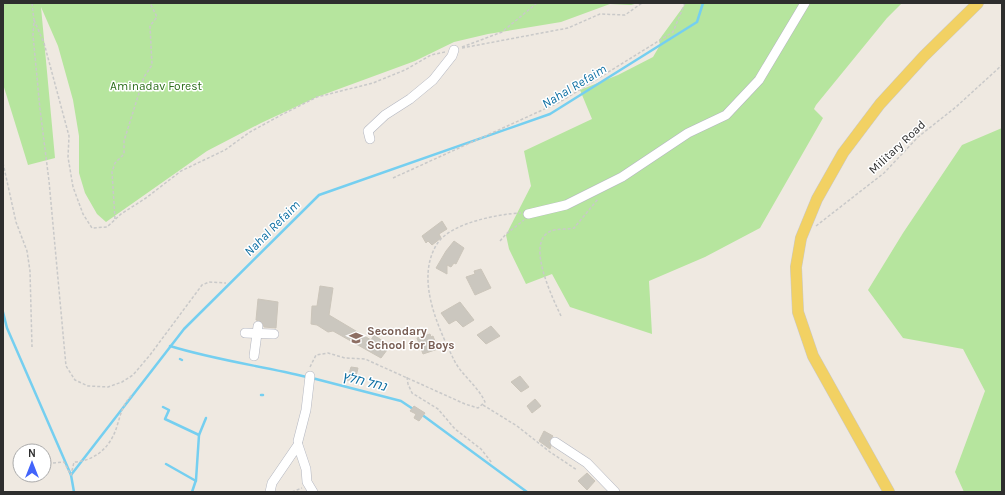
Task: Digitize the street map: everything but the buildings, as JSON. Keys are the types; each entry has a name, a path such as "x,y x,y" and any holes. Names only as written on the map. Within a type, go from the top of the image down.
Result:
{"main road":[{"path":"889,492 814,356 798,312 796,267 801,238 817,199 840,160 875,110 924,56 978,3"}],"street":[{"path":"528,214 566,205 622,177 688,133 726,115 759,80 805,3"},
{"path":"370,139 368,131 385,115 410,99 433,80 452,56 454,50"},
{"path":"254,356 258,330"},
{"path":"245,333 258,330 274,334"},
{"path":"298,442 306,410 310,376"},
{"path":"555,442 587,463 615,492"},
{"path":"270,492 272,482 298,445 311,488"}],"path":[{"path":"32,3 34,20 33,35 66,366 74,380 88,386 108,387 122,382 138,370 202,285 209,282 226,283"},
{"path":"115,220 112,172 115,163 124,154 124,141 144,77 152,65 150,26 157,17 150,3"},
{"path":"454,50 502,32 537,3"},
{"path":"34,20 44,43 69,136 68,157 73,187 83,214 92,228 107,227 182,171 225,150 250,132 317,97 373,83 405,70 430,55 568,28 600,14 625,15 642,3"},
{"path":"393,178 560,102 673,32 685,3"},
{"name":"Military Road","path":"813,229 884,173 918,137 956,107 1002,65"},
{"path":"3,163 16,222 27,251 30,271 32,347"},
{"path":"561,316 544,275 539,252 544,236 550,231 574,228 595,202 606,185"},
{"path":"500,241 506,234 523,221 528,214"},
{"path":"310,376 311,363 316,355 328,353 345,358 365,359 472,406 478,408 483,405 485,402 481,393 470,382 455,361 433,311 429,270 432,254 438,243 464,226 496,215 528,214"},
{"path":"407,378 412,392 438,409 455,429 481,450 492,462"},
{"path":"53,463 64,462 71,475 74,462 83,462 97,456 108,444 117,428 122,406 132,396"},
{"path":"483,405 517,426 550,452 577,470"},
{"path":"292,492 311,488"}],"green space":[{"name":"Aminadav Forest","path":"3,3 638,3 631,5 610,4 561,22 488,34 454,42 415,61 317,97 261,123 207,151 106,222 97,214 85,193 79,173 79,136 73,100 58,46 41,7 55,158 28,165 3,84"},
{"path":"686,3 902,3 887,18 816,105 814,109 823,118 760,228 705,257 649,281 652,334 570,307 552,274 526,284 509,249 506,235 531,186 524,151 592,119 580,90 618,75 653,57 660,45 659,40"},
{"path":"1002,128 1002,492 964,492 955,472 985,391 963,349 903,338 868,290 903,233 962,145"}],"waterway":[{"name":"Nahal Refaim","path":"3,312 7,328 71,475 184,329 319,195 550,114 697,22 703,3"},
{"name":"נחל חלץ","path":"170,346 204,355 307,377"},
{"name":"נחל חלץ","path":"312,378 401,401 413,409"},
{"path":"163,407 169,410 165,419 199,435"},
{"name":"נחל חלץ","path":"421,414 527,492"},
{"path":"192,492 196,480 199,435 206,418"},
{"path":"166,464 196,481"},
{"path":"71,475 74,492"}],"place":[{"name":"Secondary School for Boys","path":"356,338"}]}
